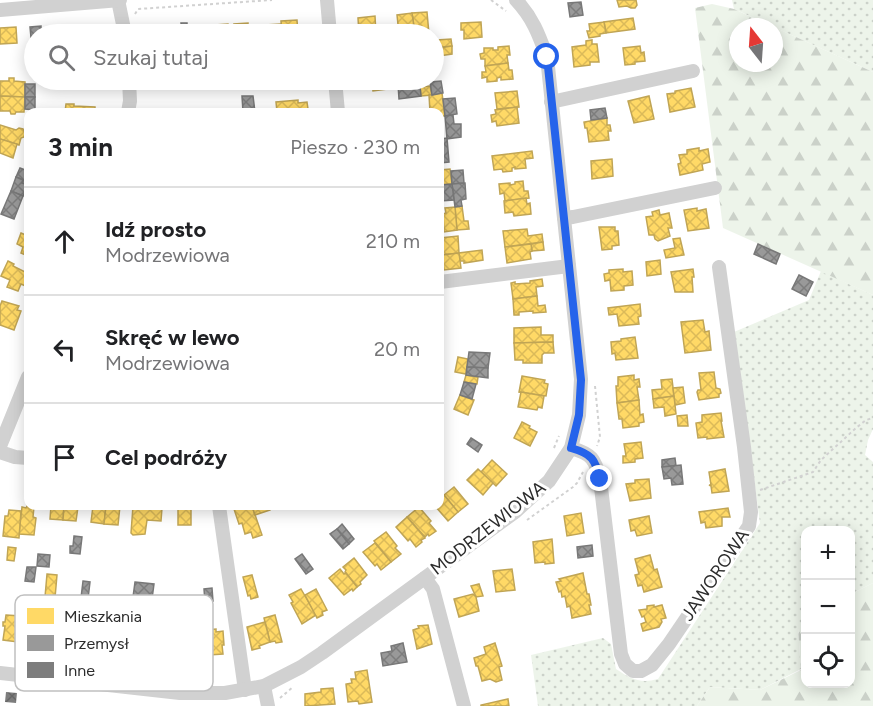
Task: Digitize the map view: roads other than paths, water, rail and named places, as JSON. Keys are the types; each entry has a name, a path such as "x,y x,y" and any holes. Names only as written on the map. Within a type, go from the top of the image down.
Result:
{"street":[{"path":"0,10 119,0 123,24"},
{"path":"327,0 329,24"},
{"name":"MODRZEWIOWA","path":"161,691 225,693 245,690 264,686 301,667 514,512 549,481 571,448 579,415 581,380 547,57 537,30 516,0"},
{"path":"551,102 693,71"},
{"path":"129,90 129,108"},
{"path":"336,90 338,108"},
{"path":"564,218 716,189"},
{"path":"444,282 569,266"},
{"name":"JAWOROWA","path":"571,448 583,451 595,461 600,479 621,654 625,664 633,671 641,671 652,665 669,644 749,526 751,512 744,447 719,267"},
{"path":"1,440 24,386"},
{"path":"0,452 24,458"},
{"path":"220,510 245,690"},
{"name":"MODRZEWIOWA","path":"425,578 432,589 464,706"},
{"name":"MODRZEWIOWA","path":"0,674 15,676"},
{"path":"264,686 268,706"}]}
